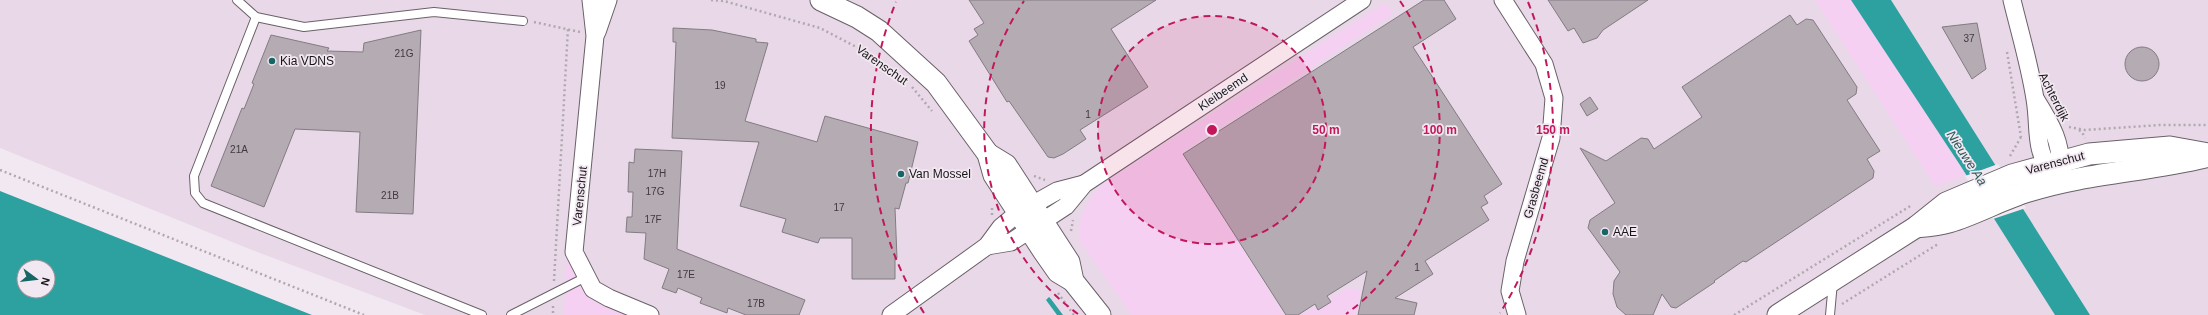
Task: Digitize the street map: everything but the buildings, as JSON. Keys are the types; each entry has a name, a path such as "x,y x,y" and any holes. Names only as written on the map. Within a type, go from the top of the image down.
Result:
{"street":[{"name":"Varenschut","path":"591,0 596,36"},
{"name":"Varenschut","path":"608,0 596,36 574,252 593,289 609,298 650,315"},
{"name":"Varenschut","path":"821,0 857,17 879,31 919,66 952,102 988,154 994,175 1030,217 1065,286 1100,315"},
{"name":"Kleibeemd","path":"1030,217 1066,206 1084,184 1362,0"},
{"name":"Grasbeemd","path":"1503,0 1544,64 1554,98 1551,138 1515,261 1510,291 1517,315"},
{"name":"Achterdijk","path":"2012,0 2036,100 2029,135 2054,163"},
{"name":"Achterdijk","path":"2036,100 2061,128 2054,163 2059,183"},
{"name":"Varenschut","path":"1778,315 1916,228 1946,203 1973,190 2010,167 2054,163 2089,154 2170,147 2208,154"},
{"name":"Varenschut","path":"1916,228 1949,222 2023,193 2059,183 2093,175 2180,163 2208,157"},
{"path":"891,315 987,246 1001,227 1030,217"},
{"path":"987,246 1011,242 1030,217"}],"lane":[{"path":"237,0 256,17 304,27 434,12 523,21"},
{"path":"256,17 194,176 195,193 203,203 482,315"},
{"path":"511,315 553,292 586,277"},
{"path":"1831,314 1834,280"}],"path":[{"name":"Varenschut","path":"712,0 724,1 820,28 864,51 904,80"},
{"path":"523,21 568,28 596,36"},
{"path":"554,315 553,292 568,28"},
{"path":"2006,46 2029,135"},
{"name":"Varenschut","path":"909,84 935,114"},
{"path":"2061,128 2064,127 2085,130 2160,125 2208,125"},
{"name":"Achterdijk","path":"2061,128 2074,128 2082,132 2087,142 2089,154"},
{"name":"Varenschut","path":"2010,167 2029,135"},
{"path":"0,170 364,315"},
{"path":"993,201 990,214 1001,227"},
{"path":"1734,315 1915,204"},
{"path":"1831,314 1922,252 1942,241"},
{"path":"1065,286 1074,315"}],"shaded area":[{"path":"0,0 2208,0 2208,315 425,315 252,250 0,148"},
{"path":"1815,0 1851,0 1966,175 1935,186"},
{"path":"1385,3 1393,14 1182,152 1284,315 1132,315 1079,240 1080,223 1084,209 1102,184"},
{"path":"567,252 587,293 595,302 628,315 564,315"},
{"path":"1348,288 1361,290 1356,315 1300,315"}],"water":[{"name":"Nieuwe Aa","path":"1851,0 1891,0 2090,315 2055,315 1960,165"},
{"path":"0,191 312,315 0,315"},
{"path":"1049,297 1063,315 1057,315 1046,300"}],"pier":[{"path":"1998,164 2026,208 1993,219 1965,176"}],"place":[{"name":"Kia VDNS","path":"272,61"},
{"name":"Van Mossel","path":"901,174"},
{"name":"AAE","path":"1605,232"}]}
